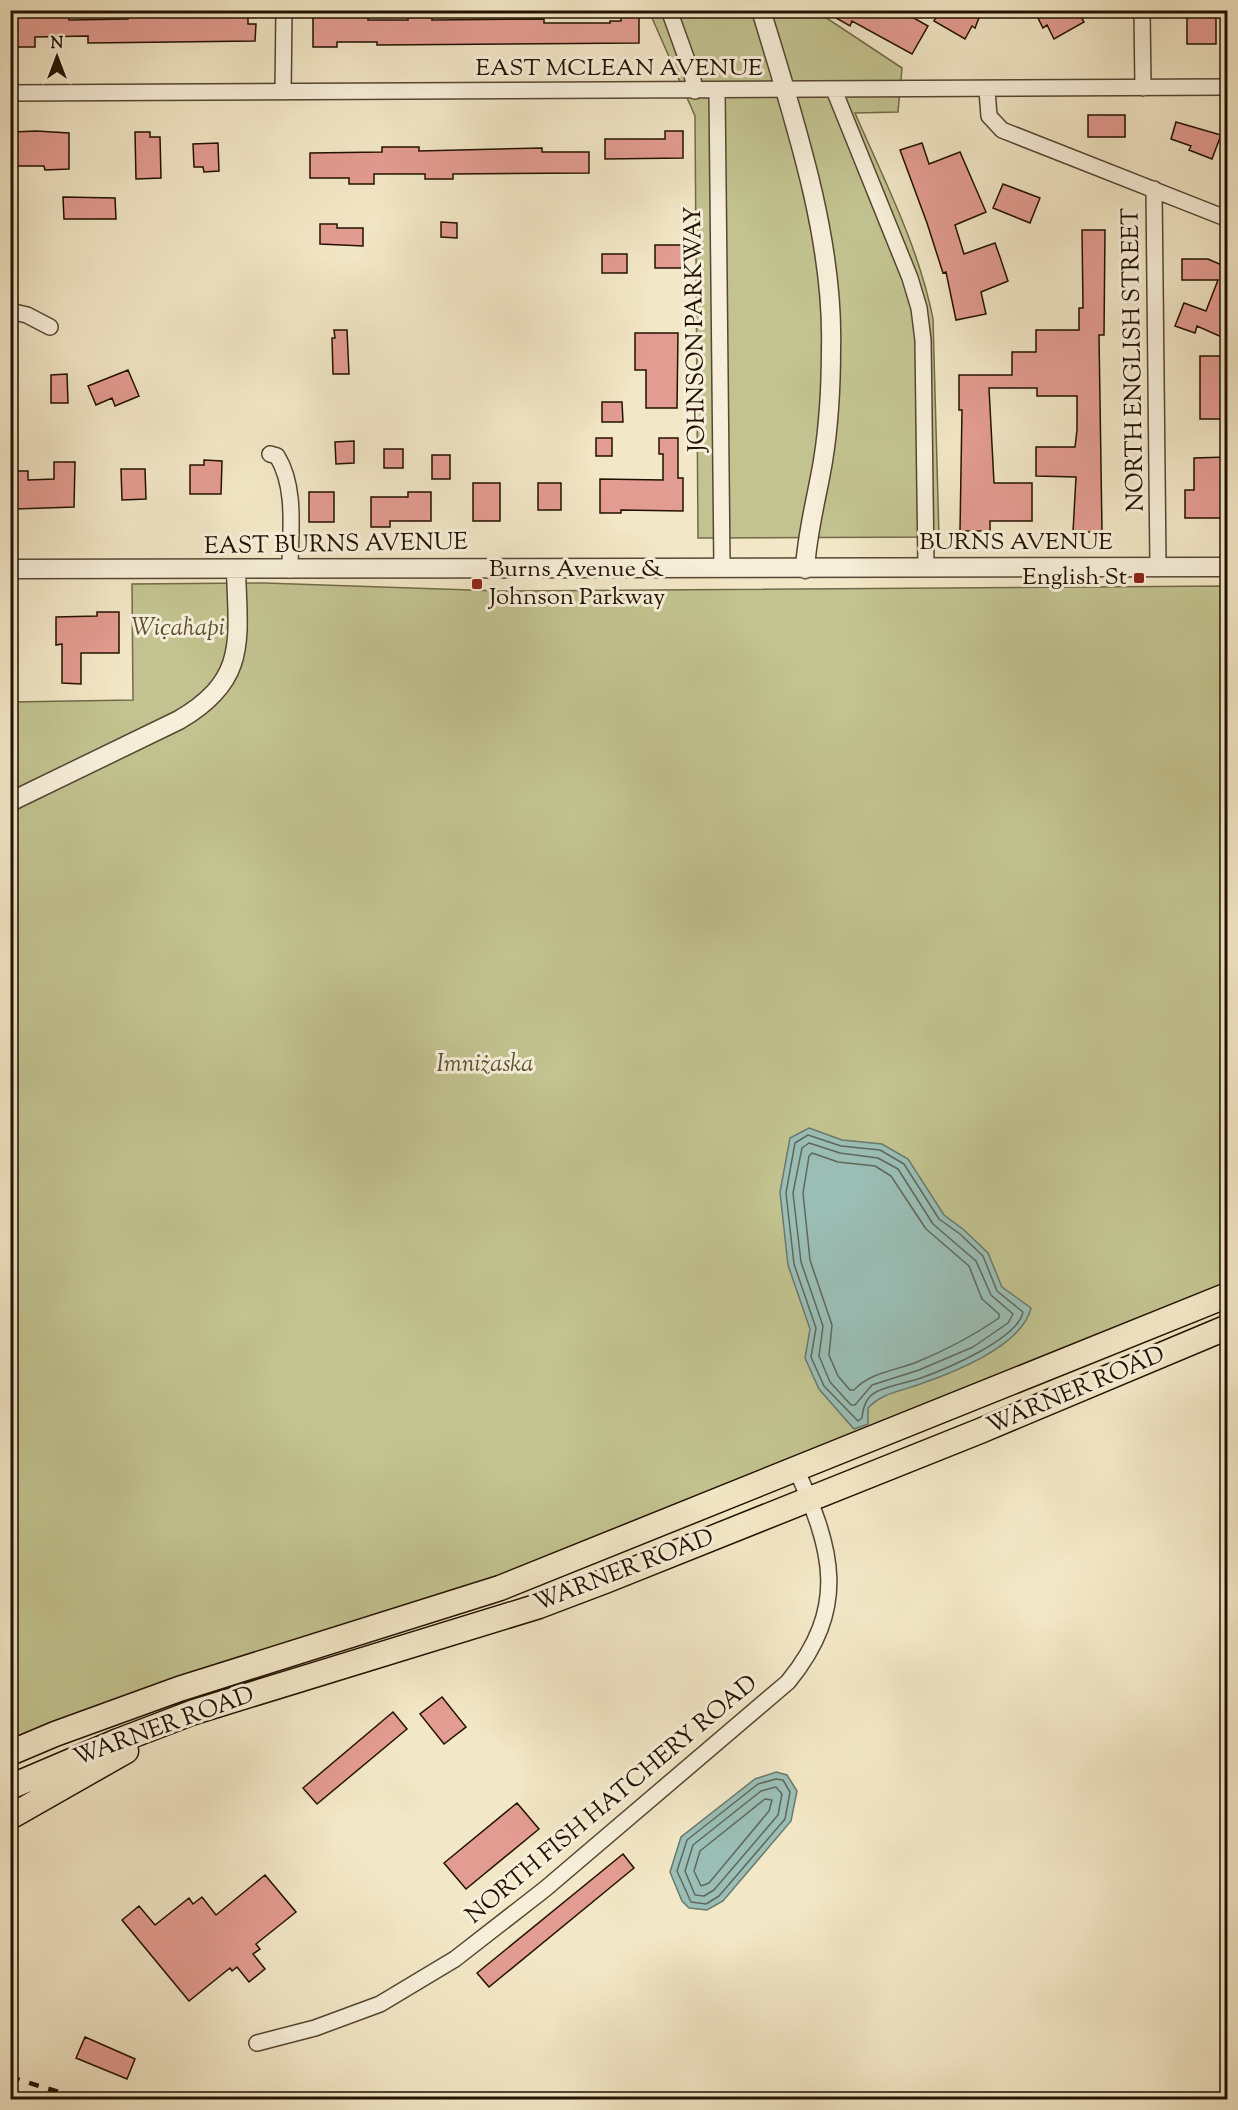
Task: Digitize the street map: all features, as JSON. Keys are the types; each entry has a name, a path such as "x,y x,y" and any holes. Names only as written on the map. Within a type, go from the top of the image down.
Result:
{"highway":[{"name":"WARNER ROAD","path":"10,1753 74,1726 179,1689 500,1588 1227,1295"},
{"name":"WARNER ROAD","path":"10,1787 81,1756 194,1712 539,1606 990,1427 1227,1327"},
{"path":"10,1817 194,1712"}],"street":[{"path":"283,92 284,10"},
{"path":"669,10 692,74 695,91"},
{"path":"761,10 817,219 828,285 832,344 823,460 806,545 805,569"},
{"path":"1142,10 1143,88"},
{"name":"EAST MCLEAN AVENUE","path":"10,93 987,90 1227,87"},
{"path":"834,90 910,278 919,308 922,340 926,567"},
{"path":"987,90 989,116 1002,130 1227,219"},
{"name":"JOHNSON PARKWAY","path":"717,91 723,567"},
{"name":"NORTH ENGLISH STREET","path":"1154,189 1158,567"},
{"path":"10,311 27,315 50,327"},
{"path":"270,454 277,456 286,480 290,507 290,570"},
{"name":"EAST BURNS AVENUE","path":"10,569 723,567 805,569"},
{"name":"BURNS AVENUE","path":"805,569 1227,567"},
{"path":"10,802 179,720 197,710 219,691 235,659 238,636 236,570"},
{"name":"NORTH FISH HATCHERY ROAD","path":"257,2043 315,2028 381,2004 455,1959 545,1889 788,1682 805,1661 827,1612 828,1559 809,1498 796,1469"}],"green space":[{"path":"649,11 816,11 902,68 898,112 855,113 910,240 933,319 939,537 698,538 695,116"},
{"name":"Wic̣aḣapi","path":"264,583 500,591 1227,586 1227,1286 497,1579 11,1743 11,702 133,700 132,584"}],"water":[{"path":"809,1128 842,1140 882,1144 908,1159 944,1215 988,1253 1002,1287 1031,1308 1015,1334 1002,1345 970,1364 880,1398 868,1408 868,1424 854,1429 819,1389 805,1358 810,1329 788,1265 780,1192 790,1138"},
{"path":"776,1772 787,1775 797,1791 791,1821 723,1901 707,1910 689,1908 682,1901 670,1872 681,1837 755,1779"}],"building":[{"path":"13,10 69,11 69,20 128,19 128,14 224,16 224,10 248,10 248,24 256,24 255,41 88,43 88,36 35,37 35,47 13,47"},
{"path":"313,10 337,10 337,17 368,17 368,20 408,20 408,15 432,15 432,20 544,19 544,23 610,23 610,21 621,21 621,10 639,10 639,43 377,45 377,42 337,42 337,47 313,47"},
{"path":"822,10 900,10 928,26 912,54 852,21 850,26"},
{"path":"940,10 982,10 975,28 972,26 965,39 934,21"},
{"path":"1034,10 1077,10 1084,22 1054,39 1047,25 1043,28"},
{"path":"1187,17 1216,17 1216,44 1187,44"},
{"path":"1088,115 1125,115 1125,137 1088,137"},
{"path":"1176,122 1221,135 1212,159 1189,150 1191,146 1171,139"},
{"path":"665,131 683,131 683,158 605,159 605,139 665,139"},
{"path":"14,132 69,133 69,169 45,170 44,166 14,166"},
{"path":"135,132 150,132 150,137 160,137 161,178 136,179"},
{"path":"218,143 219,171 204,172 203,167 194,167 193,144"},
{"path":"922,143 929,164 960,152 986,212 955,225 964,254 995,243 1000,257 1008,281 981,292 986,314 956,320 946,272 943,273 900,150"},
{"path":"382,147 419,147 419,151 542,148 542,152 589,152 589,173 453,174 453,179 425,179 425,174 374,174 374,184 349,184 349,178 310,178 310,153 382,152"},
{"path":"1003,184 1040,198 1030,223 993,208"},
{"path":"63,197 115,198 116,219 64,219"},
{"path":"441,222 457,223 457,238 441,237"},
{"path":"320,224 337,224 337,228 363,228 363,246 320,244"},
{"path":"1082,230 1105,230 1104,335 1099,335 1102,532 1073,532 1076,477 1036,476 1036,447 1075,447 1077,430 1077,396 1037,396 1037,388 989,388 994,483 1032,483 1032,521 990,521 990,531 960,531 962,410 959,410 959,375 1012,375 1012,352 1036,352 1036,330 1079,330 1079,308 1083,308"},
{"path":"655,245 684,245 684,268 655,268"},
{"path":"602,254 627,254 627,273 602,273"},
{"path":"1182,259 1208,259 1224,266 1227,259 1227,333 1224,332 1224,338 1197,326 1195,333 1175,326 1184,303 1206,311 1218,280 1182,280"},
{"path":"334,330 347,330 349,374 333,374 332,338 335,338"},
{"path":"635,333 678,333 677,408 646,408 646,370 635,370"},
{"path":"1200,356 1224,356 1227,419 1200,419"},
{"path":"128,370 139,396 115,406 112,398 96,405 88,386"},
{"path":"67,374 68,403 51,403 51,375"},
{"path":"602,402 622,402 623,422 602,422"},
{"path":"596,438 612,438 612,456 596,456"},
{"path":"659,438 678,438 678,478 683,478 683,511 621,510 621,513 600,513 600,479 663,480 663,454 659,454"},
{"path":"354,441 354,463 336,464 335,442"},
{"path":"384,449 403,449 403,468 384,468"},
{"path":"432,455 450,455 450,479 432,479"},
{"path":"1227,457 1227,518 1185,518 1185,490 1194,490 1194,458"},
{"path":"204,460 222,461 221,494 190,494 190,465 204,465"},
{"path":"54,462 75,462 74,507 16,509 15,471 28,471 28,480 54,479"},
{"path":"121,469 145,469 146,499 122,500"},
{"path":"473,483 500,483 500,521 473,521"},
{"path":"538,483 561,483 561,510 538,510"},
{"path":"309,492 334,492 334,522 309,522"},
{"path":"408,492 431,492 431,521 390,521 390,527 371,527 371,497 408,497"},
{"path":"97,612 119,612 119,653 81,653 81,684 62,683 62,644 56,645 56,617 97,616"},
{"path":"442,1697 466,1727 444,1744 420,1714"},
{"path":"393,1712 407,1729 317,1804 303,1788"},
{"path":"517,1803 539,1829 466,1889 444,1863"},
{"path":"623,1854 634,1868 489,1987 477,1973"},
{"path":"265,1875 296,1912 256,1944 260,1949 253,1954 265,1969 249,1982 237,1967 232,1971 230,1968 189,2001 122,1920 139,1906 155,1925 189,1898 193,1904 202,1897 216,1915"},
{"path":"85,2037 135,2059 127,2079 76,2058"}],"railway":[{"path":"10,2077 85,2100"}],"place":[{"name":"English St","path":"1139,578"},
{"name":"Burns Avenue & Johnson Parkway","path":"477,584"}],"park label":[{"name":"Imniżaska","path":"485,1065"}]}
